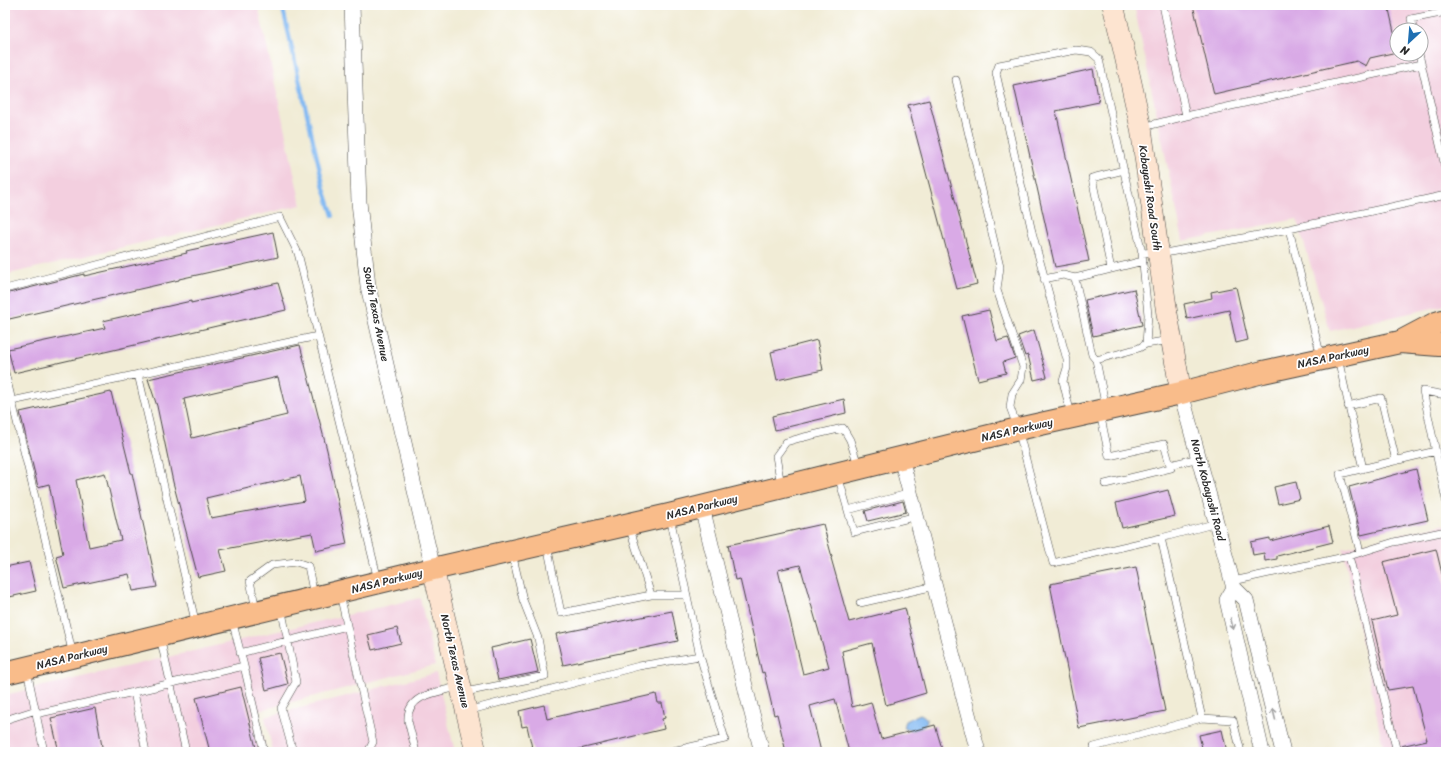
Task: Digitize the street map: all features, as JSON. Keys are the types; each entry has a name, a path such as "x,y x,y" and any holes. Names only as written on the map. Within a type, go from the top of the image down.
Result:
{"main road":[{"name":"NASA Parkway","path":"5,674 433,569 669,515 1018,429 1400,342 1436,323 1446,320"},
{"name":"NASA Parkway","path":"1400,342 1439,346 1446,344"}],"street":[{"name":"South Texas Avenue","path":"352,5 359,202 368,286 433,569"},
{"name":"Kobayashi Road South","path":"1113,5 1141,128 1150,255 1171,339 1181,393"},
{"name":"North Kobayashi Road","path":"1181,393 1234,585 1246,600 1283,752"},
{"path":"901,458 902,497 907,516 935,586 978,752"},
{"path":"702,507 762,752"},
{"name":"North Texas Avenue","path":"433,569 476,752"},
{"path":"1234,585 1227,600 1262,752"}],"lane":[{"path":"1163,5 1186,116"},
{"path":"1412,22 1411,19 1446,12"},
{"path":"1071,417 1063,381 1067,368 1067,360 1032,232 996,73 999,66 1076,50 1091,52 1099,59 1124,170 1150,255 1146,344"},
{"path":"1141,128 1186,116 1421,64 1446,171"},
{"path":"956,80 1000,267 997,290 1023,367 1021,380 1012,394 1010,407 1018,429 1053,562 1161,538 1217,523"},
{"path":"1111,269 1092,178 1124,170"},
{"path":"1044,279 1063,275 1075,278 1111,269 1150,255 1446,195"},
{"path":"5,289 280,217 298,253 379,582"},
{"path":"1289,228 1330,358 1348,406 1363,469"},
{"path":"1075,278 1092,355 1096,360 1109,456 1164,444 1171,468 1105,484"},
{"path":"12,401 318,336"},
{"path":"1096,360 1139,348 1146,344 1171,339"},
{"path":"5,372 73,657"},
{"path":"138,374 197,627"},
{"path":"1446,395 1423,391 1446,500"},
{"path":"1348,406 1381,398 1396,461"},
{"path":"782,487 776,456 786,442 800,438 843,428 850,440 859,468"},
{"path":"1360,552 1340,474 1436,451"},
{"path":"1170,465 1199,458"},
{"path":"837,473 854,532 878,522 907,516"},
{"path":"848,510 873,506 902,497"},
{"path":"668,752 725,738 700,656 669,515"},
{"path":"628,524 651,595"},
{"path":"1234,585 1349,556 1394,542 1446,531"},
{"path":"1161,538 1202,718"},
{"path":"546,543 561,613 651,595 687,594"},
{"path":"463,697 545,676 538,638 523,600 511,551"},
{"path":"1349,556 1397,752"},
{"path":"257,612 250,581 272,565 296,562 308,566 315,598"},
{"path":"860,603 935,586"},
{"path":"340,592 373,742 368,752"},
{"path":"281,606 296,682 281,708 293,752"},
{"path":"231,618 264,752"},
{"path":"240,654 347,626"},
{"path":"160,636 186,752"},
{"path":"416,752 408,716 414,701 434,693 463,697 700,656"},
{"path":"5,720 36,712 171,684 244,666"},
{"path":"27,668 44,752"},
{"path":"134,692 146,752"},
{"path":"1095,752 1094,747 1202,718 1234,720 1241,752"}],"shaded area":[{"path":"5,5 258,5 301,205 5,275"},
{"path":"1134,5 1446,5 1446,305 1330,331 1297,219 1183,241"},
{"path":"1446,524 1446,752 1384,752 1343,548"},
{"path":"420,598 435,665 257,711 266,752 5,752 5,695"},
{"path":"436,673 455,752 273,752 265,717"}],"water":[{"path":"920,714 925,717 927,721 926,724 913,730 903,727 905,721"}],"building":[{"path":"1193,5 1388,5 1392,22 1389,22 1389,54 1370,58 1366,66 1357,61 1214,94"},
{"path":"1093,69 1099,102 1056,111 1089,261 1055,267 1014,86"},
{"path":"929,100 977,284 957,289 908,105"},
{"path":"273,232 278,257 5,320 5,294 84,274 84,276 187,253 186,251"},
{"path":"278,283 286,310 14,373 8,349 105,328 103,321"},
{"path":"1236,287 1248,340 1236,343 1229,310 1187,319 1184,304 1212,298 1211,292"},
{"path":"1134,289 1142,325 1093,336 1085,300"},
{"path":"989,310 997,341 1008,338 1015,358 1003,362 1006,373 978,380 962,316"},
{"path":"1034,330 1047,377 1034,380 1028,355 1025,356 1018,336"},
{"path":"817,340 823,370 777,380 771,352"},
{"path":"300,345 327,450 347,544 316,551 312,533 220,550 226,571 198,577 173,482 157,406 148,379","holes":["278,377 287,415 192,438 184,399","300,476 305,501 211,518 206,498"]},
{"path":"111,392 132,473 157,587 133,591 129,574 64,588 56,556 63,554 49,484 38,487 20,412","holes":["105,473 121,540 89,547 76,480"]},
{"path":"844,399 846,413 775,430 772,416"},
{"path":"1416,469 1428,520 1361,535 1349,487"},
{"path":"1296,482 1300,499 1278,504 1274,487"},
{"path":"1168,490 1175,516 1122,528 1116,503"},
{"path":"903,501 906,512 868,521 865,511"},
{"path":"823,524 849,622 905,608 926,693 886,705 872,643 842,651 852,707 871,702 881,739 935,725 943,752 849,752 835,699 810,706 821,752 786,752 777,714 774,715 764,672 762,673 740,579 735,580 728,545","holes":["800,565 829,667 803,674 778,570"]},
{"path":"1329,526 1333,542 1277,556 1277,559 1265,561 1264,553 1253,555 1251,542 1270,538 1270,541"},
{"path":"1436,549 1446,590 1446,752 1402,752 1401,746 1427,740 1413,686 1388,690 1372,621 1397,615 1383,562"},
{"path":"29,562 36,591 5,598 5,567"},
{"path":"1136,567 1165,711 1079,728 1050,584"},
{"path":"672,611 678,641 563,665 556,634"},
{"path":"397,628 401,643 372,650 368,635"},
{"path":"530,639 538,672 498,680 491,648"},
{"path":"280,653 288,684 266,690 258,658"},
{"path":"241,687 257,752 210,752 196,698"},
{"path":"656,694 658,703 662,703 665,718 662,719 664,729 567,752 533,752 527,726 522,727 519,711 544,705 547,719"},
{"path":"95,708 103,752 59,752 51,718"},
{"path":"1222,730 1227,752 1203,752 1199,735"}],"waterway":[{"path":"282,5 324,188 333,216"}]}
